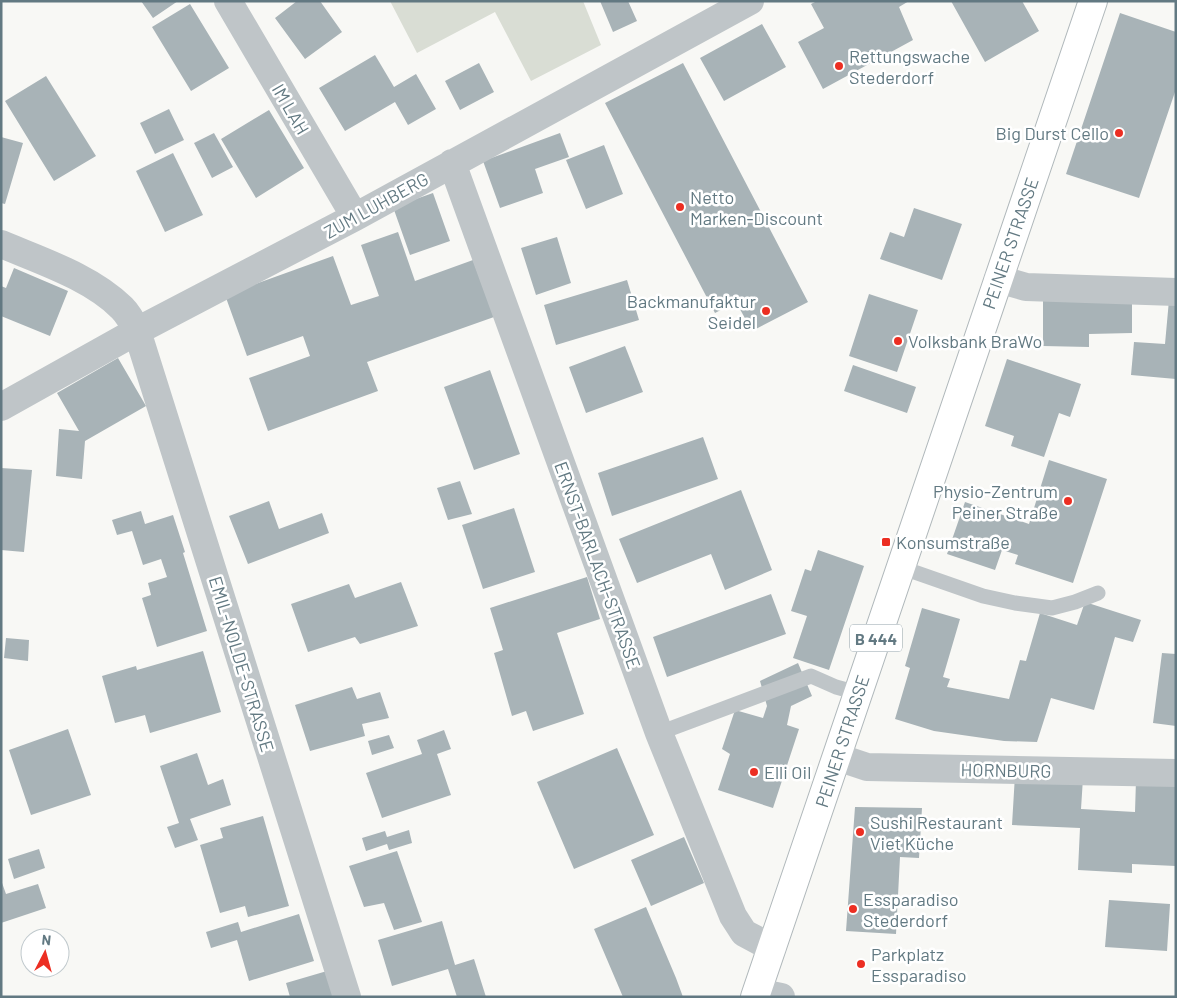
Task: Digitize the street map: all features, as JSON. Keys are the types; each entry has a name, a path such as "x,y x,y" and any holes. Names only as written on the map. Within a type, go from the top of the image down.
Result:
{"main road":[{"name":"PEINER STRASSE","path":"764,995 772,948 1093,1"}],"street":[{"name":"IM LAH","path":"228,1 355,217"},
{"name":"ZUM LUHBERG","path":"1,407 138,331 355,217 750,1"},
{"name":"ERNST-BARLACH-STRASSE","path":"452,163 659,733 733,916 744,933 772,948"},
{"name":"EMIL-NOLDE-STRASSE","path":"1,244 63,270 101,291 123,309 138,331 347,997"},
{"path":"998,278 1026,287 1176,292"},
{"name":"HORNBURG","path":"838,757 867,767 1176,773"}],"lane":[{"path":"900,567 983,596 1052,608 1098,593"},
{"path":"659,733 811,676 836,687 858,693"}],"shaded area":[{"path":"390,1 583,1 601,45 531,81 495,12 417,53"}],"building":[{"path":"141,1 178,1 153,18"},
{"path":"297,1 320,1 342,32 305,59 275,18"},
{"path":"600,1 628,1 637,21 613,32"},
{"name":"Rettungswache Stederdorf","path":"817,1 909,1 899,7 913,40 823,89 798,42 824,28 811,4"},
{"path":"951,1 1022,1 1039,31 985,62"},
{"path":"190,4 229,68 191,91 152,27"},
{"path":"1120,13 1176,32 1176,89 1139,198 1066,174"},
{"path":"762,24 786,67 724,101 700,58"},
{"path":"375,55 394,87 416,74 436,109 408,125 395,102 345,131 319,88"},
{"path":"479,63 494,92 460,110 445,81"},
{"path":"683,63 808,302 752,331 736,302 715,313 605,103"},
{"path":"46,76 96,156 54,181 5,101"},
{"path":"169,109 184,140 155,154 140,123"},
{"path":"269,110 304,168 256,198 221,139"},
{"path":"214,133 233,167 212,178 194,143"},
{"path":"560,133 569,157 535,169 543,193 500,208 483,161"},
{"path":"1,137 23,143 5,204 1,203"},
{"path":"604,145 623,194 586,209 566,160"},
{"path":"173,153 203,215 165,232 136,171"},
{"path":"433,193 450,241 410,255 393,207"},
{"path":"914,208 962,224 942,280 880,259 890,232 904,237"},
{"path":"398,232 415,281 473,260 494,317 367,362 378,391 268,431 249,378 310,356 303,336 247,356 225,295 333,256 351,305 379,296 361,245"},
{"path":"557,237 571,283 536,295 521,248"},
{"path":"14,268 68,291 50,336 1,316 1,286 6,288"},
{"path":"627,280 639,320 556,345 544,305"},
{"path":"869,294 918,310 897,372 849,356"},
{"path":"1043,300 1132,301 1132,333 1089,334 1089,347 1043,346"},
{"path":"1169,300 1176,301 1176,379 1131,375 1134,342 1165,344"},
{"path":"625,346 643,392 586,413 569,367"},
{"path":"118,358 146,406 85,441 82,479 56,476 59,429 79,431 57,393"},
{"path":"1007,359 1081,384 1070,417 1059,413 1044,457 1011,446 1014,436 985,426"},
{"path":"853,365 916,387 907,413 844,391"},
{"path":"490,370 520,454 474,470 444,387"},
{"path":"703,437 718,479 612,516 598,473"},
{"name":"Physio-Zentrum Peiner Straße","path":"1049,460 1107,479 1073,583 1015,564 1018,555 1002,550 995,570 947,554 965,502 1029,524"},
{"path":"1,468 32,470 24,552 1,550"},
{"path":"460,481 472,514 448,520 437,488"},
{"path":"741,490 772,570 725,590 711,554 637,583 619,539"},
{"path":"269,501 279,529 322,513 329,533 248,564 229,516"},
{"path":"514,508 535,572 483,589 462,525"},
{"path":"141,511 145,524 173,515 207,631 157,647 142,598 151,595 148,583 167,577 161,559 143,565 132,531 117,535 112,520"},
{"path":"818,550 864,566 829,670 793,658 807,616 791,611 805,569 811,571"},
{"path":"587,577 600,619 557,633 584,714 533,731 526,711 512,716 494,653 503,650 490,608"},
{"path":"401,582 418,626 360,644 355,637 308,652 291,604 349,584 355,598"},
{"path":"771,594 786,634 667,677 653,637"},
{"path":"1085,602 1141,620 1133,642 1115,637 1094,710 1051,698 1037,742 1004,741 934,731 895,719 910,668 905,666 922,608 960,619 943,677 950,679 947,687 1009,699 1020,660 1026,661 1040,613 1077,625"},
{"path":"6,638 29,640 28,661 4,658"},
{"path":"203,651 221,712 150,733 145,715 115,723 102,676 136,666 137,670"},
{"path":"1162,653 1176,654 1176,726 1153,723"},
{"name":"Elli Oil","path":"798,663 812,696 791,706 787,725 799,729 773,808 718,790 730,754 722,749 735,710 763,718 767,706 760,681"},
{"path":"352,687 357,699 380,692 389,718 362,724 365,736 310,751 295,705"},
{"path":"68,729 91,795 31,815 9,750"},
{"path":"444,730 451,749 437,754 451,795 382,818 366,773 422,754 417,740"},
{"path":"389,735 394,748 372,755 368,741"},
{"path":"617,748 654,835 574,869 537,782"},
{"path":"197,753 208,785 223,779 231,805 190,819 198,840 175,848 167,827 179,823 160,766"},
{"path":"1015,775 1083,778 1081,809 1135,812 1136,780 1176,783 1176,866 1132,864 1132,873 1078,870 1080,828 1012,825"},
{"path":"855,807 922,808 919,858 900,857 896,934 846,931"},
{"path":"263,816 289,906 248,917 245,906 220,913 200,845 223,838 220,828"},
{"path":"409,830 412,843 389,850 387,844 366,851 362,838 385,831 387,837"},
{"path":"684,837 704,883 651,906 631,860"},
{"path":"39,849 45,868 14,879 8,859"},
{"path":"397,851 422,922 394,930 384,903 364,907 349,866"},
{"path":"1,880 6,894 38,884 46,908 1,923"},
{"path":"1109,900 1170,904 1167,951 1105,947"},
{"path":"646,907 683,997 623,997 594,929"},
{"path":"299,914 314,961 249,981 237,940 211,948 206,932 238,922 241,932"},
{"path":"442,921 455,965 474,959 486,997 457,997 448,969 392,986 378,940"},
{"path":"327,971 334,995 329,997 290,997 286,983"}],"place":[{"name":"Rettungswache Stederdorf","path":"839,66"},
{"name":"Big Durst Cello","path":"1119,133"},
{"name":"Netto Marken-Discount","path":"680,207"},
{"name":"Backmanufaktur Seidel","path":"766,311"},
{"name":"Volksbank BraWo","path":"898,341"},
{"name":"Physio-Zentrum Peiner Straße","path":"1068,501"},
{"name":"Konsumstraße","path":"886,542"},
{"name":"Elli Oil","path":"754,772"},
{"name":"Sushi Restaurant Viet Küche","path":"860,832"},
{"name":"Essparadiso Stederdorf","path":"853,909"},
{"name":"Parkplatz Essparadiso","path":"861,964"}]}
